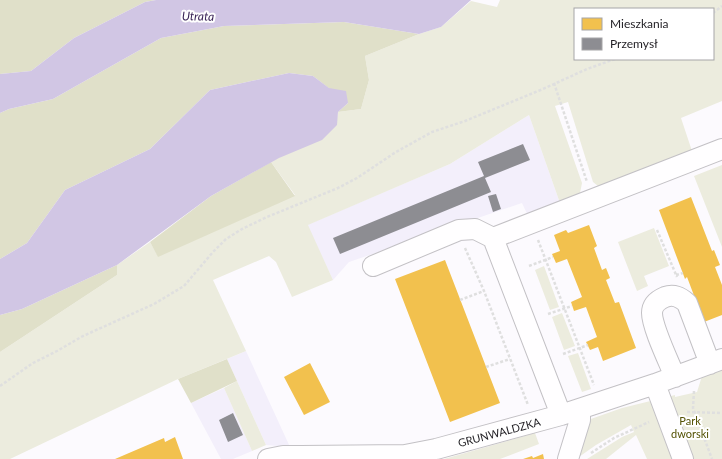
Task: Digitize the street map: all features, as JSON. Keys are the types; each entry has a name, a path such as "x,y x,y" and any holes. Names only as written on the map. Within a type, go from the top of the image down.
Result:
{"street":[{"path":"493,238 592,198 722,149"},
{"path":"374,266 459,230 475,228 493,238 561,415"},
{"path":"674,295 682,298 692,312 700,368 654,325 652,312 654,304 664,297 674,295"},
{"name":"GRUNWALDZKA","path":"268,459 283,456 405,455 436,449 561,415 700,368"},
{"path":"655,384 683,459"},
{"path":"568,459 580,420 580,409"}],"path":[{"path":"714,12 722,6"},
{"path":"0,386 33,363 83,336 154,304 184,286 226,239 242,229 267,217 338,188 357,178 396,152 432,132 466,121 587,69 612,60"},
{"path":"554,83 592,198"},
{"path":"532,223 596,391"},
{"path":"657,230 682,289 682,298"},
{"path":"464,245 484,291 530,411"},
{"path":"529,266 554,257"},
{"path":"676,275 683,273"},
{"path":"460,300 484,291"},
{"path":"548,314 572,306"},
{"path":"563,354 588,345"},
{"path":"486,367 510,359"},
{"path":"700,368 695,382 693,408 712,459"},
{"path":"588,455 614,438 650,421"}],"shaded area":[{"path":"529,115 561,206 529,218 522,203 349,262 333,280 307,225 450,164"},
{"path":"246,351 290,447 266,445 227,359"},
{"path":"224,388 252,451 233,459 221,459 191,403"}],"green space":[{"path":"0,0 156,0 145,2 74,38 31,71 0,74"},
{"path":"500,0 722,0 722,101 681,118 693,154 603,190 593,182 568,102 555,106 582,183 579,198 561,206 529,115 450,164 308,225 333,280 292,297 276,262 269,256 213,280 246,351 178,379 10,459 0,459 0,352 117,275 117,265 150,242 158,256 295,195 271,162 336,125 338,112 361,109 369,80 365,56 419,34 441,27 471,1 497,7"},
{"path":"344,22 419,34 365,56 369,80 361,109 338,112 348,103 313,76 289,73 210,90 150,149 65,190 27,243 0,259 0,113 9,109 53,99 161,38 224,26"},
{"path":"271,162 295,196 158,257 150,242 211,196"},
{"path":"722,165 722,247 694,176"},
{"path":"654,228 669,266 644,276 648,286 637,291 618,242"},
{"path":"117,265 117,275 0,352 0,315 22,309"},
{"path":"544,266 559,307 550,310 535,270"},
{"path":"562,313 575,346 564,350 552,317"},
{"path":"578,353 591,389 582,392 568,356"},
{"path":"227,359 237,381 191,403 178,379"},
{"name":"Park dworski","path":"722,368 722,459 647,459 636,435 606,459 587,459 622,437 634,432 631,425 596,445 576,459 588,420 622,408 675,395 675,397 697,392 702,376"},
{"path":"237,381 266,445 252,451 224,388"},
{"path":"535,433 539,444 500,459 444,459"}],"water":[{"name":"Utrata","path":"156,0 471,0 441,27 419,34 344,22 224,26 161,38 53,99 9,109 0,113 0,74 31,71 74,38 145,2"},
{"path":"289,73 313,76 329,88 346,91 348,103 338,112 337,125 322,140 279,158 211,196 117,265 22,309 0,315 0,259 27,243 65,190 150,149 210,90"}],"building: Mieszkania":[{"path":"691,197 712,251 714,250 720,265 715,267 722,285 722,315 704,322 687,277 685,279 659,210"},
{"path":"589,225 597,246 594,248 602,270 606,268 610,278 606,280 615,303 619,302 636,348 603,361 598,347 590,350 586,342 597,337 586,307 574,311 571,302 582,297 567,259 556,263 552,254 560,251 554,235 566,230 568,233"},
{"path":"445,260 500,403 450,422 395,279"},
{"path":"310,363 330,402 304,415 284,377"},
{"path":"175,437 183,459 115,459 164,438 165,442"},
{"path":"543,454 544,459 523,459 532,456 533,458"}],"building: Przemysł":[{"path":"523,144 530,160 485,178 491,192 340,254 333,238 484,176 478,162"},
{"path":"496,194 501,209 493,212 488,196"},
{"path":"233,413 243,435 228,442 219,420"}]}
